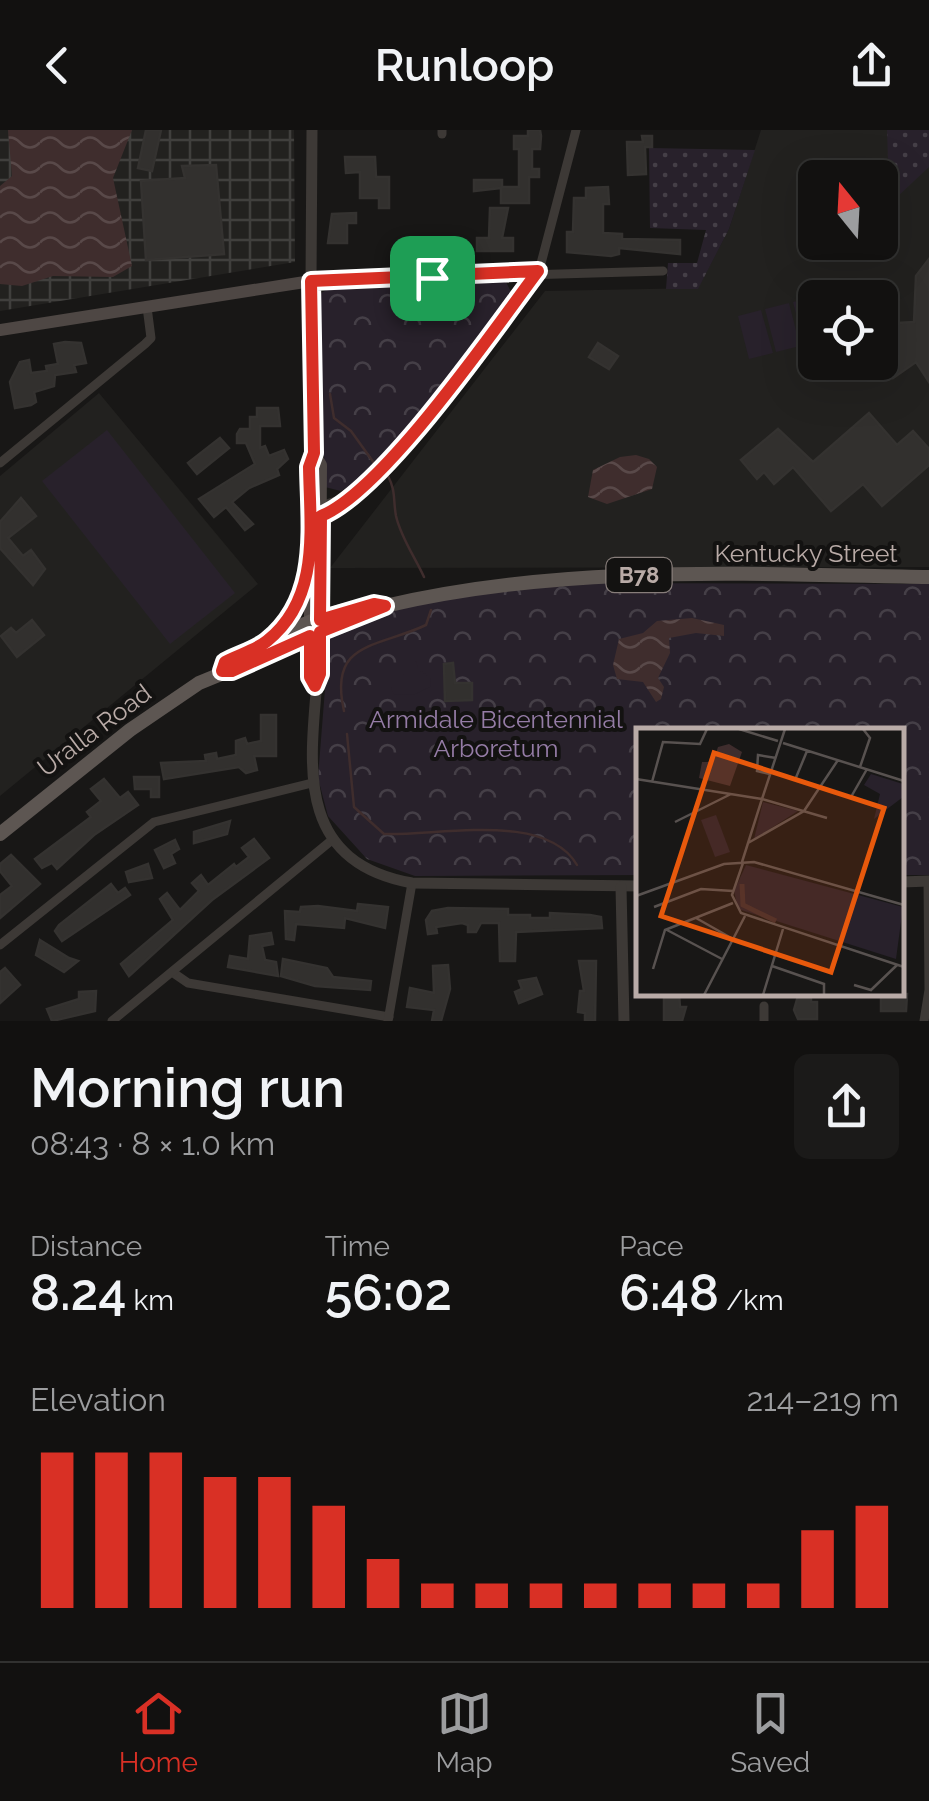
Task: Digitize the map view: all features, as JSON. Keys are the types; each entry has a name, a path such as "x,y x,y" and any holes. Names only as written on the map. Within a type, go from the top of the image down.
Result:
{"main road":[{"path":"0,330 311,281 314,453 322,465 310,576 315,628"},
{"path":"315,512 315,628"},
{"path":"267,641 294,610 310,576"},
{"name":"Kentucky Street","path":"315,628 385,606 542,578 929,576"},
{"name":"Uralla Road","path":"222,671 225,662 267,641 315,628"},
{"name":"Uralla Road","path":"0,834 130,730 222,671 232,671 315,628"}],"street":[{"path":"312,130 311,281 538,271 663,271"},
{"path":"315,512 352,496 388,462 538,271 576,130"},
{"path":"0,463 151,338 148,307"},
{"path":"315,628 320,674 315,686 312,783 332,840 369,870 412,883 636,886"},
{"path":"0,945 154,822 312,783"},
{"path":"112,1021 332,840"},
{"path":"904,882 929,881 927,1016"},
{"path":"172,972 188,983 389,1019 412,883"},
{"path":"621,886 624,1021"},
{"path":"764,1006 764,1021"}],"shaded area":[{"path":"0,130 294,130 295,262 0,311"},
{"path":"761,130 929,130 929,567 330,568 545,291 698,288 729,229"},
{"path":"99,393 258,584 0,796 0,476"}],"green space":[{"path":"887,130 929,130 929,167 898,196 898,160 888,160"},
{"path":"649,148 755,150 729,229 698,289 666,289 668,263 697,263 706,230 650,228"},
{"path":"506,282 513,296 376,470 341,491 325,487 319,294 331,288"},
{"path":"789,303 798,346 776,352 765,309"},
{"path":"761,310 773,353 749,359 738,316"},
{"path":"107,430 235,593 170,644 42,481"},
{"name":"Armidale Bicentennial Arboretum","path":"550,583 929,584 929,875 904,875 904,728 636,728 636,875 415,876 367,859 328,816 318,778 329,639 370,618 467,595"},
{"path":"416,661 418,669 431,678 430,687 413,695 394,694 391,688"}],"water":[{"path":"8,130 132,130 113,178 132,266 113,277 53,276 22,286 0,284 0,186 12,176"},
{"path":"636,455 657,467 652,489 607,504 588,497 593,470 620,457"},
{"path":"692,618 724,625 724,636 696,633 669,638 670,653 658,678 664,687 661,699 656,702 643,682 617,679 613,665 619,639 643,633 657,621"}],"building":[{"path":"146,130 161,130 152,171 138,168"},
{"path":"528,130 540,130 541,136 540,149 532,149 532,169 539,169 539,177 529,177 529,203 501,203 501,188 474,191 474,180 502,180 502,187 519,187 519,149 514,149 514,136 528,136"},
{"path":"642,136 652,136 652,147 645,147 646,174 628,175 627,142 643,142"},
{"path":"345,157 375,157 376,177 389,177 389,208 379,208 379,198 360,198 360,172 346,173"},
{"path":"216,165 224,254 146,260 141,181 185,178 182,166"},
{"path":"608,187 609,204 603,204 603,233 622,234 622,239 680,240 680,254 619,248 619,254 611,256 567,252 567,232 573,232 574,198 586,198 586,188"},
{"path":"490,208 508,208 502,238 513,238 513,251 477,251 477,238 489,238"},
{"path":"356,213 356,223 347,223 347,243 328,243 332,214"},
{"path":"929,259 929,382 916,362 898,375 898,323 914,322 916,276"},
{"path":"81,343 86,363 74,365 76,372 55,375 54,386 34,392 36,402 15,408 10,382 20,362 29,360 31,373 47,371 46,366 58,364 54,344"},
{"path":"598,343 618,356 609,369 589,357"},
{"path":"257,408 278,408 280,426 260,426 260,448 265,446 269,456 284,450 288,459 277,469 279,475 249,488 232,502 253,524 245,530 226,507 214,517 199,499 255,464 246,443 237,443 237,434 240,429 250,429 250,417 257,417"},
{"path":"869,413 897,445 913,431 929,449 929,465 882,506 863,484 831,511 793,467 774,484 764,472 757,479 741,460 778,429 813,462"},
{"path":"220,438 229,448 197,474 188,463"},
{"path":"21,498 36,516 8,538 23,556 31,550 45,569 33,585 0,548 0,522"},
{"path":"32,620 44,635 17,657 1,636 11,628 16,633"},
{"path":"453,663 455,683 472,683 472,700 445,701 444,664"},
{"path":"261,715 276,715 276,756 254,756 257,770 246,773 239,767 164,779 161,763 206,761 205,755 216,753 217,759 236,755 236,741 261,741"},
{"path":"134,777 159,777 159,797 151,797 151,789 135,789"},
{"path":"104,779 120,798 128,792 138,805 94,835 57,869 52,863 42,868 35,859 91,817 87,812 101,801 91,789"},
{"path":"230,821 227,834 194,843 194,832"},
{"path":"254,839 269,858 212,900 129,976 121,964 173,920 160,899 167,893 180,910 199,891 192,883 201,875 208,885 234,864 236,867 249,857 242,848"},
{"path":"175,840 179,849 171,854 175,863 164,868 155,850"},
{"path":"11,855 40,884 0,918 0,895 12,886 0,871 0,864"},
{"path":"148,864 152,878 129,882 126,872"},
{"path":"111,884 118,893 125,888 130,895 62,941 55,931 59,925"},
{"path":"358,904 388,907 385,928 345,918 344,928 296,924 294,940 286,939 285,911 300,912 301,907 318,906 357,911"},
{"path":"508,909 508,915 530,918 550,918 550,913 590,915 601,917 602,928 516,932 515,961 500,961 499,923 481,923 476,932 468,932 468,925 462,923 436,927 437,933 428,934 426,920 432,911"},
{"path":"271,933 273,944 262,946 265,960 276,962 278,976 228,967 230,956 248,959 250,936"},
{"path":"40,940 78,961 64,972 36,955"},
{"path":"283,959 327,968 333,977 371,981 370,990 315,986 281,976"},
{"path":"579,961 596,961 595,1021 585,1021 585,1013 578,1012 580,991 584,991"},
{"path":"448,965 450,989 441,1021 432,1021 434,1010 407,1007 410,988 434,993 433,966"},
{"path":"5,968 20,985 0,1003 0,972"},
{"path":"536,978 542,994 519,1003 515,992 522,989 519,981"},
{"path":"96,991 95,1011 52,1021 47,1009 79,999 79,992"},
{"path":"904,994 906,1011 881,1011 881,996"},
{"path":"664,996 679,996 680,1007 686,1007 682,1021 664,1021"},
{"path":"798,996 811,996 811,1002 817,1002 817,1019 798,1019 794,1010"}],"waterway":[{"path":"330,394 334,418 351,431 374,463"},
{"path":"388,476 398,524 424,577"},
{"path":"344,711 341,688 343,671 350,659 374,644 426,625 431,610"},
{"path":"347,734 354,807 384,834 517,832 562,848 577,865"}],"route":[{"path":"538,271 388,462 348,503 321,516 320,620 374,604 385,606 376,613 320,632 320,674 315,686 310,677 310,636 232,671 222,671 225,662 267,641 294,610 310,576 309,467 314,453 311,281 432,278 538,271"}]}
